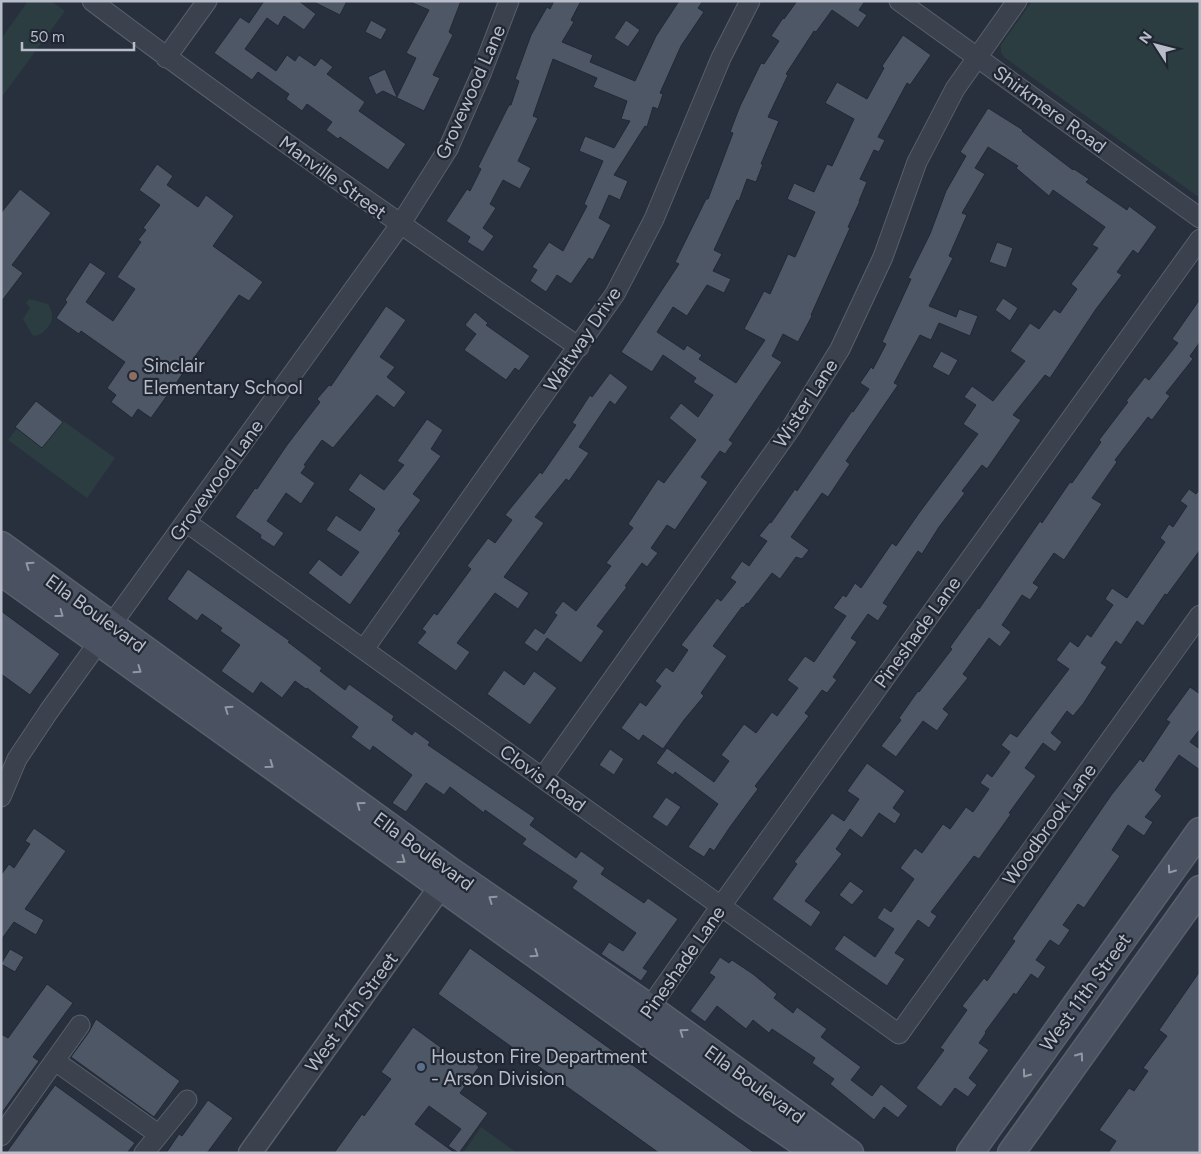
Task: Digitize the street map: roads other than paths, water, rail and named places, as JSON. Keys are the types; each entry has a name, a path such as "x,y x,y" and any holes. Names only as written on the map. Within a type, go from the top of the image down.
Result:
{"main road":[{"name":"Ella Boulevard","path":"1,545 105,633"},
{"name":"Ella Boulevard","path":"1,572 181,676 446,880 643,1017 850,1153"},
{"name":"West 11th Street","path":"970,1153 1200,831"},
{"name":"West 11th Street","path":"1011,1153 1200,889"},
{"path":"1090,984 1117,1004"},
{"name":"Ella Boulevard","path":"643,1017 740,1101 817,1153"}],"street":[{"name":"Manville Street","path":"92,1 166,58 400,225 579,348"},
{"path":"166,58 207,1"},
{"name":"Grovewood Lane","path":"1,797 17,759 105,633 400,225 448,149 481,74 509,1"},
{"name":"Waltway Drive","path":"364,649 579,348 615,294 654,219 721,58 750,1"},
{"name":"Shirkmere Road","path":"899,1 1200,218"},
{"name":"Wister Lane","path":"543,777 791,428 840,349 882,257 917,162 955,89 1017,1"},
{"name":"Pineshade Lane","path":"643,1017 1200,239"},
{"name":"Clovis Road","path":"186,522 899,1034"},
{"name":"Woodbrook Lane","path":"899,1034 1200,615"},
{"name":"West 12th Street","path":"250,1153 446,880"},
{"path":"1,1136 80,1025"},
{"path":"55,1061 158,1134"},
{"path":"144,1153 186,1100"}],"place":[{"name":"Sinclair Elementary School","path":"133,376"},
{"name":"Houston Fire Department - Arson Division","path":"421,1067"}]}
